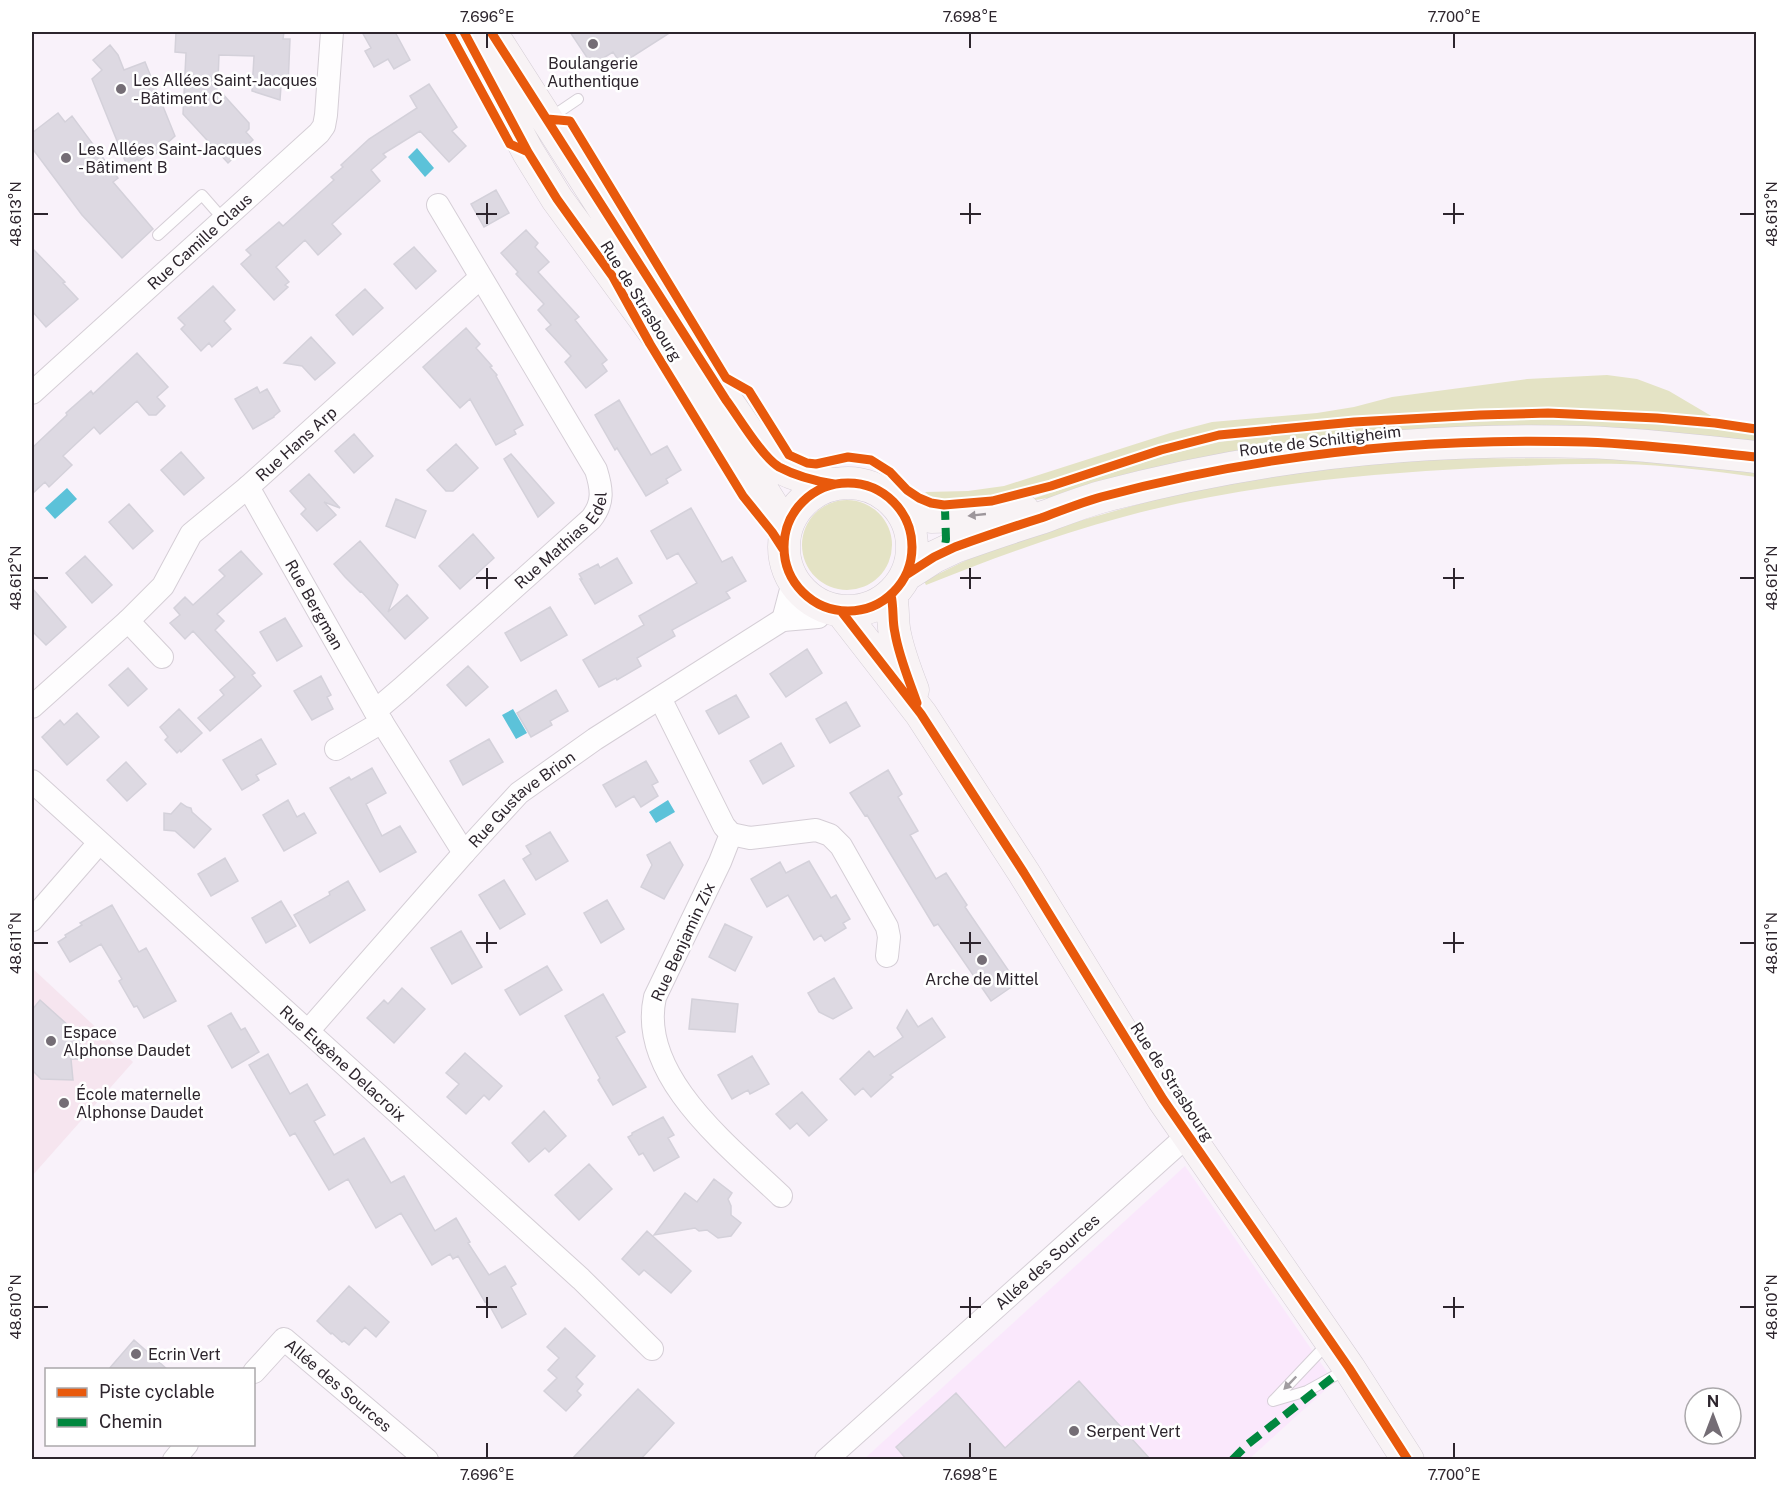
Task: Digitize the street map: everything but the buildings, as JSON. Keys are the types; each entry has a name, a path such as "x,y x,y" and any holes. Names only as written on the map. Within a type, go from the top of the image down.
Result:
{"main road":[{"name":"Rue de Strasbourg","path":"482,32 487,75 528,152 556,199 657,336 758,483 777,515 784,541"},
{"name":"Rue de Strasbourg","path":"482,32 547,119 754,441 777,466 809,480 834,484"},
{"path":"511,119 547,119"},
{"name":"Route de Schiltigheim","path":"898,585 934,557 955,547 1098,498 1180,477 1327,453 1452,443 1584,442 1656,446 1756,457"},
{"path":"851,483 869,486 885,495 898,507 908,523 912,540 911,558 898,585 876,605 858,611 832,609 807,597 793,582 786,566 784,541 791,515 802,501 817,490 834,484 851,483"},
{"name":"Route de Schiltigheim","path":"898,507 930,517 966,516 1098,498"},
{"name":"Rue de Strasbourg","path":"898,585 894,606 894,630 899,653 921,714"},
{"name":"Rue de Strasbourg","path":"832,609 921,714 1024,873 1163,1099 1349,1368 1408,1460"}],"street":[{"name":"Rue Camille Claus","path":"32,393 319,133 324,126 332,32"},
{"name":"Rue Mathias Edel","path":"378,717 401,689 591,519 601,503 600,483 596,471 438,206"},
{"name":"Rue Hans Arp","path":"32,707 128,621 163,586 191,534 248,487 480,278"},
{"name":"Rue Bergman","path":"248,487 378,717 464,852"},
{"path":"783,620 793,582"},
{"name":"Rue Gustave Brion","path":"308,1031 464,852 519,794 595,739 783,620 818,617 832,609"},
{"path":"128,621 162,657"},
{"path":"660,698 724,826 731,834 750,838 816,830 830,835 841,846 886,927 889,937 888,956"},
{"path":"336,749 378,717"},
{"name":"Rue Eugène Delacroix","path":"32,781 581,1279 652,1349"},
{"name":"Rue Benjamin Zix","path":"731,834 656,997 652,1021 656,1043 664,1063 692,1109 781,1196"},
{"path":"32,920 99,843"},
{"name":"Allée des Sources","path":"826,1460 1188,1135"},
{"name":"Allée des Sources","path":"255,1371 284,1339 428,1460"},
{"path":"174,1460 186,1446"}],"lane":[{"path":"547,119 578,99"},
{"path":"158,235 202,195 223,219"},
{"path":"1330,1341 1273,1401 1307,1390 1349,1368"}],"shaded area":[{"name":"École maternelle Alphonse Daudet","path":"32,968 133,1062 32,1176"},
{"path":"1185,1166 1334,1382 1249,1459 863,1460"}],"green space":[{"path":"1607,375 1637,379 1669,391 1713,417 1548,409 1353,418 1218,432 1185,439 1049,483 992,497 935,501 925,492 968,491 1004,486 1170,433 1212,422 1317,413 1354,407 1392,397 1527,379"},
{"path":"1547,419 1657,423 1715,428 1756,434 1756,444 1644,433 1073,494 1029,501 1163,456 1219,442 1354,427"},
{"path":"1466,458 1624,459 1756,472 1756,477 1655,466 1585,464 1433,471 1298,483 1210,497 1123,517 1024,548 926,585 924,581 983,552 1033,534 1223,483 1376,463"},
{"path":"847,500 864,504 879,513 888,528 892,545 888,562 879,577 864,586 847,590 830,586 815,577 806,562 802,545 806,528 815,513 830,504"}],"water":[{"path":"417,148 434,168 425,177 408,157"},
{"path":"67,488 77,499 55,519 45,508"},
{"path":"513,709 527,733 516,739 502,715"},
{"path":"668,800 675,812 656,823 649,812"}],"marked path":[{"path":"944,505 946,539 944,552"},
{"path":"1232,1460 1248,1444 1332,1378"}],"cycle path":[{"path":"449,32 510,144 528,152"},
{"path":"464,32 528,152 557,199 613,277 650,344 743,496 783,549"},
{"path":"491,32 726,400 758,446 779,467 806,478 834,484"},
{"path":"547,119 570,121 726,378 749,391 789,455 807,463 816,464 848,457 871,460 890,472 907,490 931,503 944,505 992,501 1051,486 1161,450 1219,435 1354,422 1548,413 1657,418 1756,429"},
{"path":"906,575 955,547 1093,499 1160,482 1280,460 1402,446 1524,441 1628,444 1756,457"},
{"path":"848,483 873,488 893,502 907,522 912,547 907,572 893,592 873,606 848,611 823,606 803,592 789,572 784,547 789,522 803,502 823,488 848,483"},
{"path":"891,595 897,642 917,703"},
{"path":"841,611 921,714 1024,873 1163,1099 1349,1368 1408,1460"}],"place":[{"name":"Boulangerie Authentique","path":"593,44"},
{"name":"Les Allées Saint-Jacques - Bâtiment C","path":"121,89"},
{"name":"Les Allées Saint-Jacques - Bâtiment B","path":"66,158"},
{"name":"Arche de Mittel","path":"982,960"},
{"name":"Espace Alphonse Daudet","path":"51,1041"},
{"name":"École maternelle Alphonse Daudet","path":"64,1103"},
{"name":"Ecrin Vert","path":"136,1354"},
{"name":"Serpent Vert","path":"1074,1431"}]}
